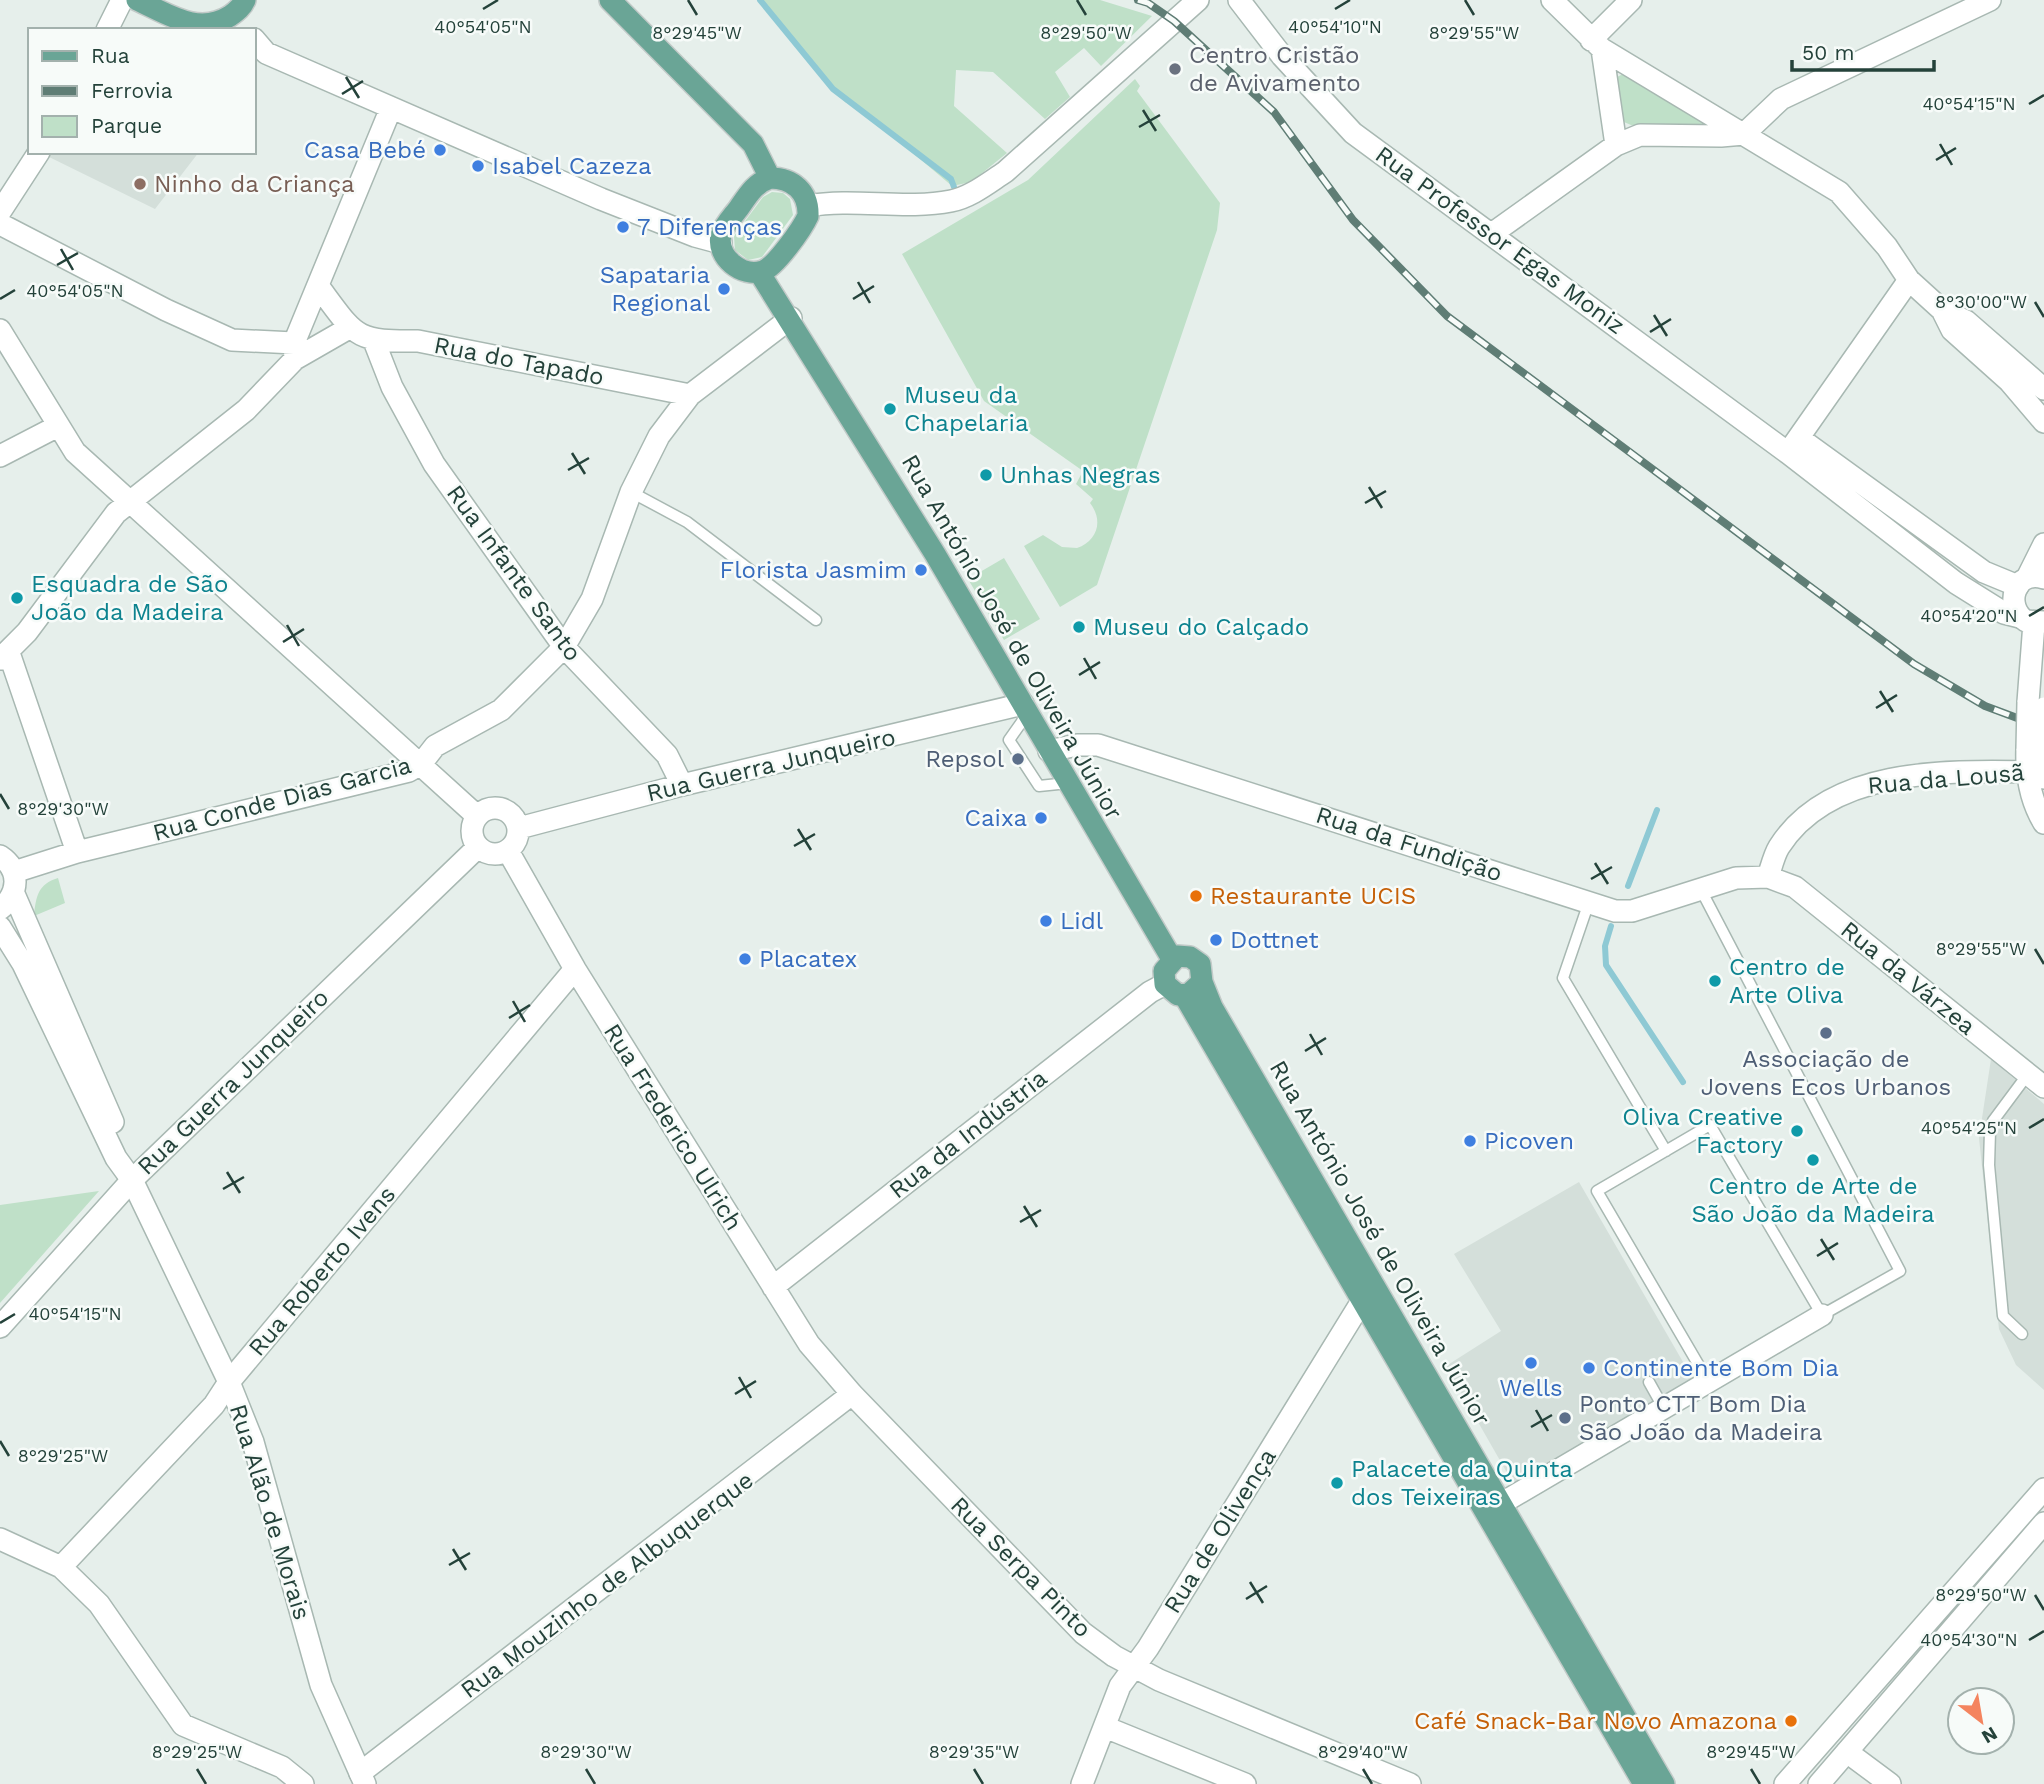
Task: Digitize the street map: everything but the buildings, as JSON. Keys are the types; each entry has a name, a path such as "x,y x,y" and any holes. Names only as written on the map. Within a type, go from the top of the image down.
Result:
{"main road":[{"path":"137,0 193,27 212,24 244,3"},
{"path":"610,0 753,144 770,178"},
{"path":"770,178 792,182 804,193 808,206 804,224 772,266 759,272 736,267 729,261 721,243 722,232 754,187 770,178"},
{"name":"Rua António José de Oliveira Júnior","path":"759,272 791,318 1172,959 1184,956 1195,959 1202,970 1202,982 1212,1007 1368,1292 1644,1784"},
{"path":"1165,984 1164,971 1172,959"},
{"path":"1184,995 1194,992 1202,982"},
{"name":"Rua António José de Oliveira Júnior","path":"1165,984 1173,992 1184,995 1502,1503 1664,1784"}],"street":[{"path":"108,28 122,0"},
{"path":"808,206 933,202 953,200 975,192 1004,173 1198,0"},
{"name":"Rua Professor Egas Moniz","path":"1239,0 1282,56 1353,133 1794,445 1984,572 2029,581"},
{"path":"1552,0 1597,45 1839,192 1887,247 1909,280 1942,310 1966,321 2044,389"},
{"path":"1616,145 1597,45 1631,0"},
{"path":"1493,233 1616,145 1640,135 1744,134 1781,99 1990,0"},
{"path":"244,3 249,28"},
{"path":"256,48 601,199 695,236 721,243"},
{"path":"77,852 5,656 116,513 246,410 295,351 391,108"},
{"path":"0,212 38,154"},
{"path":"0,223 166,310 232,340 295,351 349,328 319,287"},
{"path":"1794,445 1909,280"},
{"path":"1942,310 1952,330 2009,381 2044,422"},
{"name":"Rua Conde Dias Garcia","path":"7,864 77,852 409,771 421,764 435,746 500,710 564,647 592,599 631,492 659,436 690,395 791,318"},
{"name":"Rua do Tapado","path":"349,328 374,341 418,341 690,395"},
{"path":"0,330 75,452 477,816"},
{"name":"Rua Infante Santo","path":"374,341 392,387 434,464 564,647 667,755 682,785"},
{"path":"0,456 58,426"},
{"name":"Rua Professor Egas Moniz","path":"1794,445 1956,583 2004,613 2033,621"},
{"path":"2044,544 2029,581 2012,603 2033,621 2037,774 2034,806 2044,823"},
{"name":"Rua Guerra Junqueiro","path":"519,828 682,785 1025,708"},
{"name":"Rua da Fundição","path":"1049,751 1077,745 1098,745 1615,911 1632,911 1736,878 1768,877"},
{"name":"Rua da Lousã","path":"1768,877 1778,848 1785,839 1822,804 1844,791 1866,783 1946,774 2012,769 2037,774"},
{"path":"502,808 513,816 519,828 517,841 508,851 496,855 478,847 472,828 477,816 489,809 502,808"},
{"name":"Rua Guerra Junqueiro","path":"0,1327 132,1180 478,847"},
{"name":"Rua Frederico Ulrich","path":"508,851 575,969 809,1344 852,1395"},
{"name":"Rua Alão de Morais","path":"7,864 7,902 127,1154 132,1180"},
{"name":"Rua da Várzea","path":"1768,877 1795,887 2036,1080"},
{"name":"Rua Alão de Morais","path":"0,927 23,964 116,1158 132,1180 229,1382 253,1442 321,1685 363,1779"},
{"name":"Rua Roberto Ivens","path":"61,1567 214,1405 229,1382 575,969"},
{"name":"Rua da Indústria","path":"773,1287 1150,992 1165,984"},
{"name":"Rua de Olivença","path":"1082,1784 1121,1686 1368,1292"},
{"path":"1502,1503 1822,1315"},
{"name":"Rua Serpa Pinto","path":"852,1395 1083,1633 1158,1681 1410,1784"},
{"name":"Rua Mouzinho de Albuquerque","path":"363,1779 852,1395"},
{"path":"1785,1784 2044,1489"},
{"path":"1819,1784 2044,1523"},
{"path":"0,1539 61,1567 99,1604 183,1725 282,1767 303,1784"},
{"path":"1105,1727 1245,1784"},
{"path":"1847,1752 1890,1784"}],"lane":[{"path":"631,492 687,522 816,620"},
{"path":"1025,708 1009,740 1039,786 1068,783"},
{"path":"1700,888 1900,1271 1822,1315 1710,1125 1597,1191 1708,1381"},
{"path":"1588,902 1563,978 1666,1151"},
{"path":"2022,1334 2003,1316 1989,1165 1993,1121 2036,1080"},
{"path":"1649,1382 1663,1408"}],"shaded area":[{"name":"Ninho da Criança","path":"46,154 197,154 155,209"},
{"path":"1991,1059 2044,1104 2044,1390 2016,1365 1999,1329 1979,1138"},
{"path":"1579,1182 1694,1381 1514,1485 1446,1366 1501,1331 1454,1254"}],"green space":[{"path":"761,0 1100,0 1152,16 1101,66 1084,48 1055,72 1070,97 1045,119 993,72 956,70 954,106 1007,153 971,182 952,186 862,110 845,102"},
{"path":"1623,74 1713,128 1631,125 1624,122 1617,77"},
{"path":"1135,79 1140,86 1137,91 1220,203 1217,230 1097,585 1060,607 1024,546 1043,535 1062,547 1077,548 1094,535 1097,517 1090,503 1093,499 1076,484 1083,471 984,401 902,254 1028,180"},
{"path":"772,192 783,193 790,199 793,215 762,257 748,260 735,250 734,236 763,197"},
{"path":"1004,558 1040,619 1004,640 968,579"},
{"path":"58,878 65,903 34,916 42,887"},
{"path":"99,1191 0,1303 0,1205"}],"waterway":[{"path":"760,0 833,89 951,179 954,187"},
{"path":"1628,886 1657,810"},
{"path":"1611,926 1605,946 1606,965 1683,1082"}],"railway":[{"path":"1138,0 1148,3 1174,21 1274,112 1353,220 1447,316 1914,664 1985,706 2044,728"}],"place":[{"name":"Centro Cristão de Avivamento","path":"1175,69"},
{"name":"Casa Bebé","path":"440,150"},
{"name":"Isabel Cazeza","path":"478,166"},
{"name":"Ninho da Criança","path":"140,184"},
{"name":"7 Diferenças","path":"623,227"},
{"name":"Sapataria Regional","path":"724,289"},
{"name":"Museu da Chapelaria","path":"890,409"},
{"name":"Unhas Negras","path":"986,475"},
{"name":"Florista Jasmim","path":"921,570"},
{"name":"Esquadra de São João da Madeira","path":"17,598"},
{"name":"Museu do Calçado","path":"1079,627"},
{"name":"Repsol","path":"1018,759"},
{"name":"Caixa","path":"1041,818"},
{"name":"Restaurante UCIS","path":"1196,896"},
{"name":"Lidl","path":"1046,921"},
{"name":"Dottnet","path":"1216,940"},
{"name":"Placatex","path":"745,959"},
{"name":"Centro de Arte Oliva","path":"1715,981"},
{"name":"Associação de Jovens Ecos Urbanos","path":"1826,1033"},
{"name":"Oliva Creative Factory","path":"1797,1131"},
{"name":"Picoven","path":"1470,1141"},
{"name":"Centro de Arte de São João da Madeira","path":"1813,1160"},
{"name":"Wells","path":"1531,1363"},
{"name":"Continente Bom Dia","path":"1589,1368"},
{"name":"Ponto CTT Bom Dia São João da Madeira","path":"1565,1418"},
{"name":"Palacete da Quinta dos Teixeiras","path":"1337,1483"},
{"name":"Café Snack-Bar Novo Amazona","path":"1791,1721"}]}
